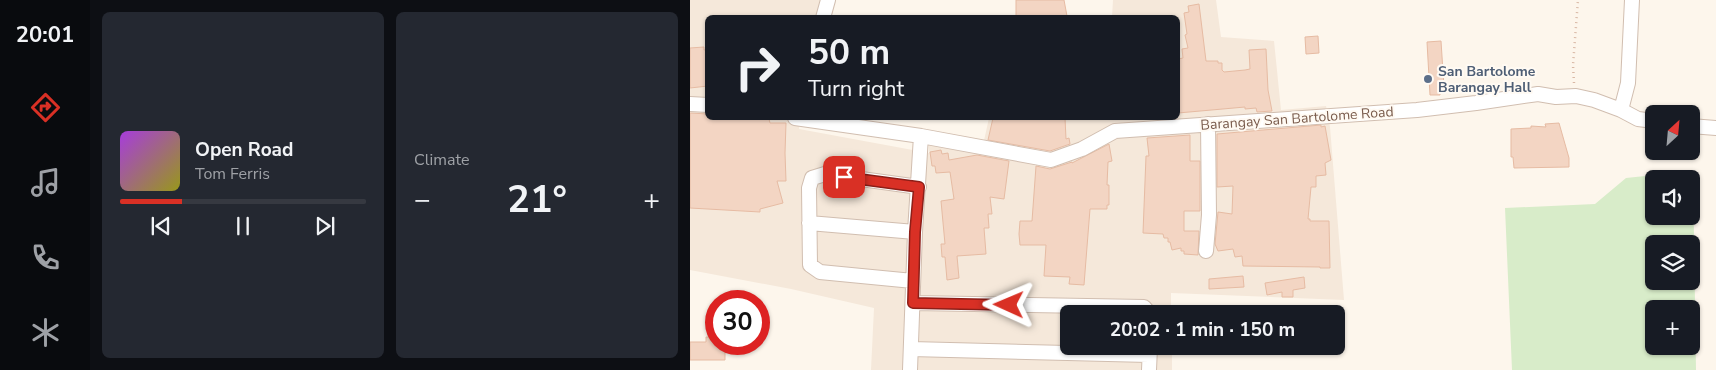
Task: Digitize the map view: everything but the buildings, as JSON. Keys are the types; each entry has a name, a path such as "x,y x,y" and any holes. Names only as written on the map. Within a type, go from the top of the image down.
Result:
{"street":[{"path":"824,15 828,0"},
{"path":"1621,110 1628,83 1632,0"},
{"name":"Barangay San Bartolome Road","path":"809,120 922,136 1051,160 1082,149 1116,131 1417,110 1476,104 1538,94 1556,97 1576,96 1594,100 1621,110 1638,119 1645,120"},
{"path":"690,104 705,105"},
{"path":"1206,251 1209,215 1208,124"},
{"path":"1700,127 1716,128"},
{"path":"910,370 915,232 922,136"},
{"path":"913,281 820,272 810,265 809,188 812,178 825,174 919,187"},
{"path":"809,223 915,232"},
{"path":"913,303 1060,306"},
{"path":"911,349 1060,350"},
{"path":"1149,370 1150,355"}],"path":[{"path":"1576,96 1573,66 1578,0"}],"shaded area":[{"path":"690,0 824,0 820,15 705,15 705,120 800,120 799,129 929,153 929,136 983,145 989,120 1180,120 1180,15 1112,15 1113,0 1216,0 1221,37 1274,41 1281,110 1326,106 1330,127 1344,300 1171,293 1171,305 1060,305 1060,355 1172,355 1172,370 871,370 874,308 791,289 690,270"}],"green space":[{"path":"1645,176 1645,225 1694,225 1694,235 1645,235 1645,290 1695,290 1695,300 1645,300 1645,355 1696,355 1696,370 1512,370 1505,208 1595,204 1626,178"}],"place":[{"name":"San Bartolome Barangay Hall","path":"1428,79"}],"route":[{"path":"844,177 919,187 915,232 913,303 1009,305"}]}
